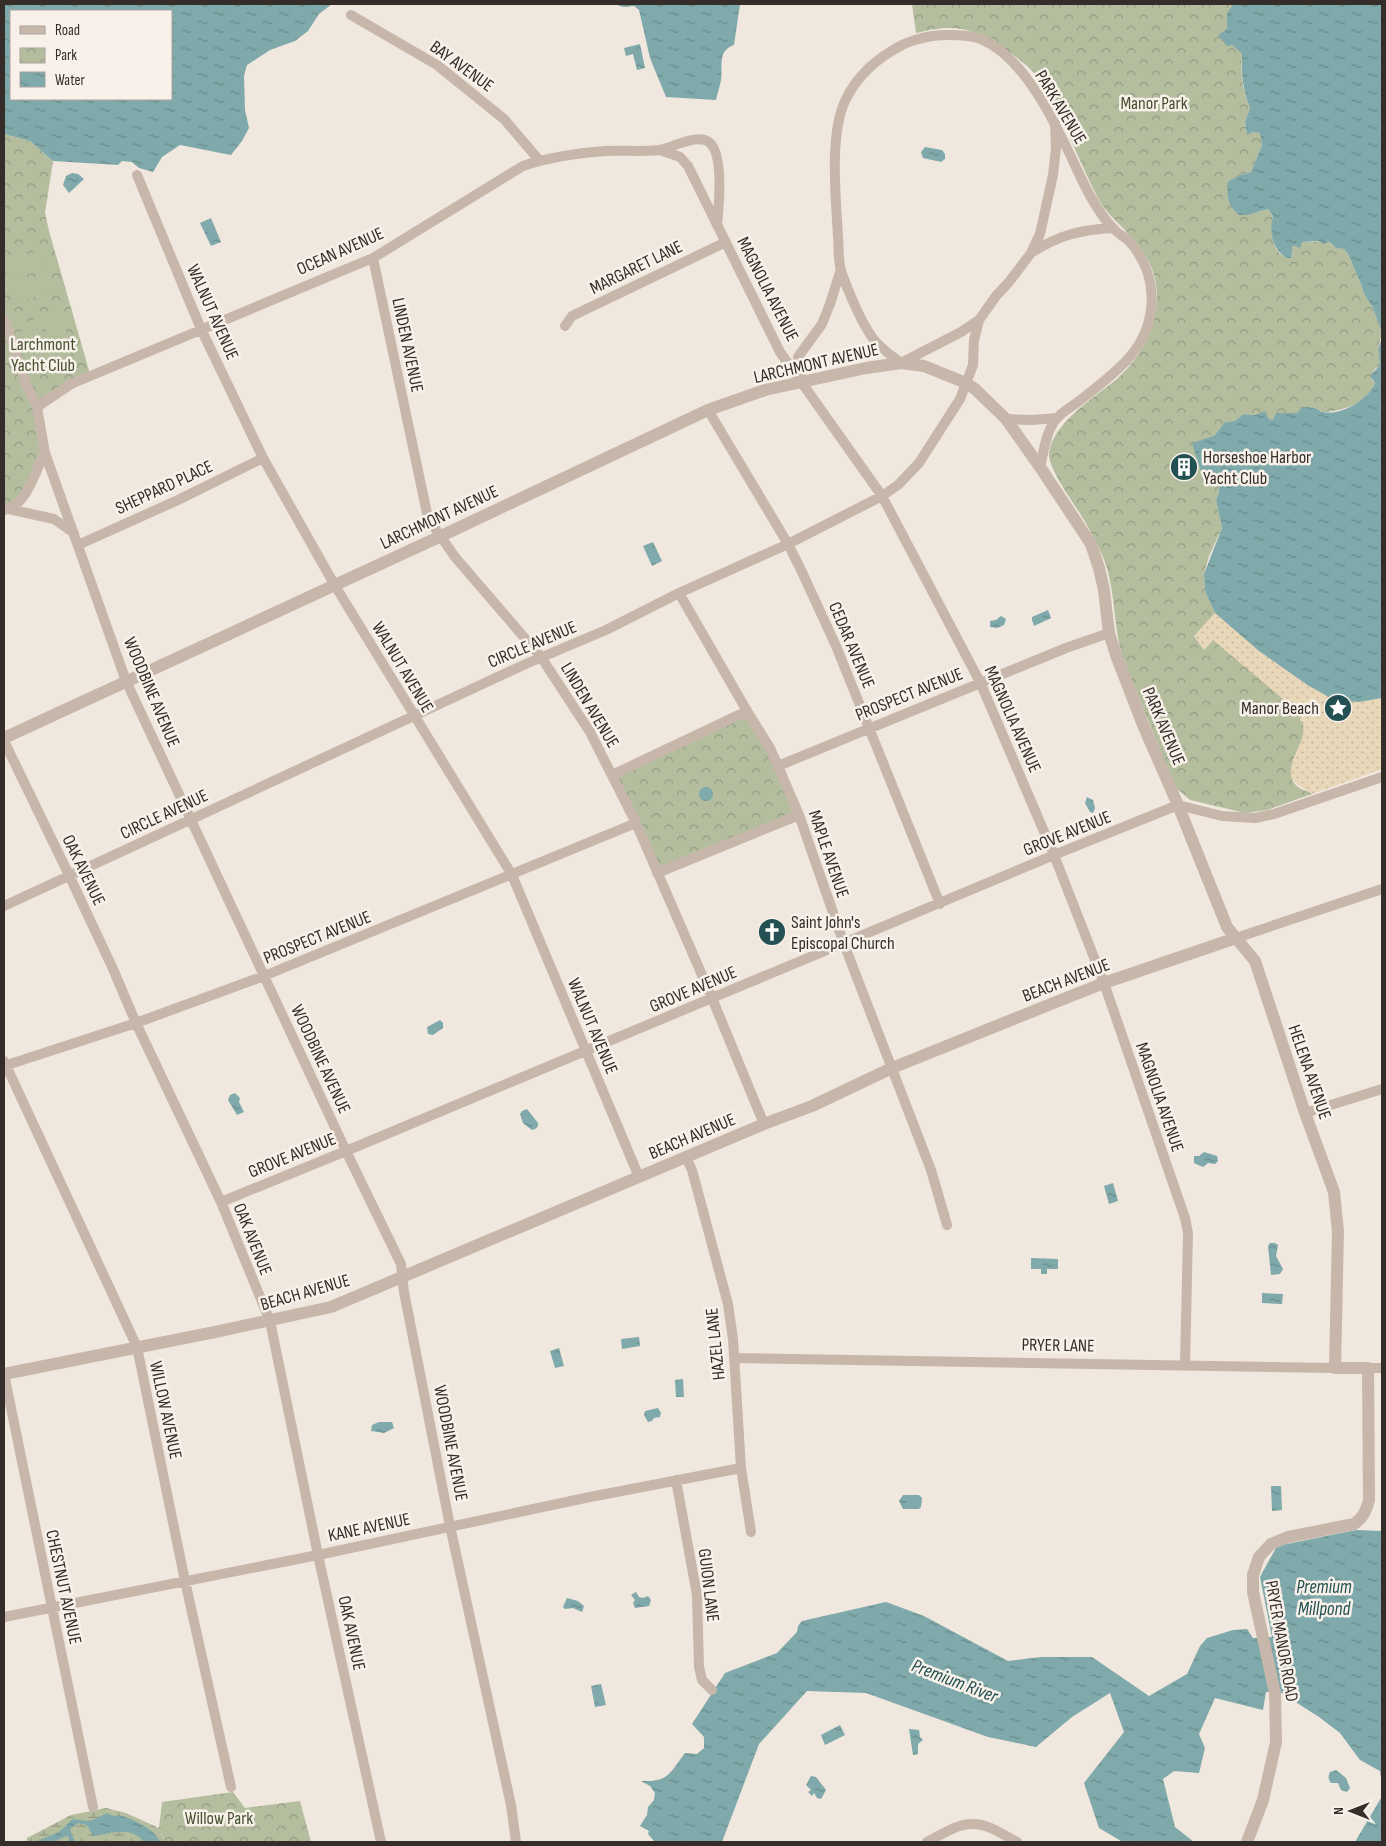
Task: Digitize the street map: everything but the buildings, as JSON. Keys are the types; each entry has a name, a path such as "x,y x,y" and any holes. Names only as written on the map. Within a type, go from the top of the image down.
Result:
{"street":[{"name":"BAY AVENUE","path":"351,15 437,66 504,119 539,160"},
{"name":"PARK AVENUE","path":"1040,467 1045,446 1057,418 1128,361 1138,347 1151,312 1152,294 1149,276 1143,261 1129,241 1112,228 1088,193 1055,122 1041,100 1006,56 980,38 959,35 923,37 889,52 858,80 845,101 841,115 835,160 841,269 859,315 873,339 884,351 902,363 924,366 966,383 975,389 1006,419 1090,544 1103,583 1109,633 1116,655 1143,725 1178,805"},
{"name":"CIRCLE AVENUE","path":"902,363 961,332 979,320 996,296 1032,253 1040,234 1053,175 1056,148 1055,122"},
{"path":"660,150 699,139 707,140 712,144 717,157 719,196 717,226"},
{"name":"OCEAN AVENUE","path":"37,407 71,384 373,258 517,169 539,160 605,151 660,150"},
{"name":"MAGNOLIA AVENUE","path":"660,150 680,157 688,166 780,352 882,496 980,682 1054,855 1104,983 1187,1226 1185,1365"},
{"name":"WALNUT AVENUE","path":"137,175 201,329 263,458 334,584 512,875 639,1177"},
{"name":"CIRCLE AVENUE","path":"1032,253 1048,242 1072,233 1088,229 1112,228"},
{"name":"MARGARET LANE","path":"565,326 572,316 726,242"},
{"name":"LINDEN AVENUE","path":"373,258 428,518 439,537 541,657 590,732 636,823 764,1124"},
{"name":"PARK AVENUE","path":"802,382 798,357 822,324 841,269"},
{"name":"WOODBINE AVENUE","path":"4,318 26,386 37,407 45,453 126,681 346,1151 401,1264 450,1526 511,1805 516,1842"},
{"name":"CIRCLE AVENUE","path":"4,906 541,657 606,630 679,593 788,544 882,496 898,485 919,463 960,399 973,365 974,340 979,320"},
{"name":"LARCHMONT AVENUE","path":"4,740 126,681 439,537 708,410 765,390 866,368 902,363"},
{"name":"CEDAR AVENUE","path":"708,410 788,544 802,572 836,646 940,904"},
{"path":"1006,419 1032,420 1057,418"},
{"path":"6,510 22,499 30,488 37,466 45,453"},
{"name":"SHEPPARD PLACE","path":"78,545 178,500 263,458"},
{"path":"6,510 54,519 74,534"},
{"name":"MAPLE AVENUE","path":"679,593 770,748 799,815 844,944 930,1170 947,1224"},
{"name":"PROSPECT AVENUE","path":"778,766 980,682 1109,633"},
{"path":"612,774 747,711"},
{"name":"OAK AVENUE","path":"4,740 113,969 136,1024 220,1202 270,1321 318,1554 381,1842"},
{"path":"1178,805 1222,816 1255,818 1274,814 1382,777"},
{"name":"GROVE AVENUE","path":"220,1202 1178,805"},
{"name":"HELENA AVENUE","path":"1178,805 1227,927 1255,961 1305,1113 1334,1192 1338,1232 1334,1368"},
{"path":"658,873 799,815"},
{"name":"PROSPECT AVENUE","path":"4,1064 136,1024 264,976 636,823"},
{"name":"BEACH AVENUE","path":"4,1374 270,1321 330,1306 764,1124 812,1106 892,1068 1104,983 1382,889"},
{"name":"WILLOW AVENUE","path":"4,1064 136,1347 184,1581 231,1787"},
{"path":"1305,1113 1382,1089"},
{"name":"HAZEL LANE","path":"686,1157 692,1170 728,1304 733,1339 741,1468 750,1532"},
{"name":"PRYER LANE","path":"734,1358 1382,1368"},
{"name":"PRYER MANOR ROAD","path":"1247,1842 1263,1800 1276,1742 1275,1693 1253,1592 1252,1575 1259,1557 1271,1544 1288,1537 1354,1524 1362,1519 1369,1500 1368,1368"},
{"name":"CHESTNUT AVENUE","path":"4,1374 93,1807"},
{"name":"KANE AVENUE","path":"4,1617 741,1468"},
{"name":"GUION LANE","path":"676,1480 697,1595 699,1667 702,1680 712,1690"},
{"path":"927,1842 953,1829 972,1824 997,1832 1017,1842"}],"green space":[{"name":"Manor Park","path":"912,4 1233,4 1227,13 1227,29 1232,45 1242,54 1241,68 1250,108 1245,122 1247,134 1252,132 1261,133 1262,145 1251,172 1239,175 1258,212 1268,209 1273,216 1272,235 1276,248 1280,253 1291,257 1293,245 1302,242 1328,241 1335,247 1344,249 1348,254 1364,294 1373,308 1382,333 1378,349 1380,365 1374,370 1372,380 1375,383 1366,396 1353,405 1330,412 1322,412 1315,408 1310,408 1297,413 1282,413 1273,420 1269,419 1265,412 1254,415 1243,414 1235,421 1225,422 1214,436 1205,484 1218,480 1219,492 1216,500 1222,528 1209,556 1204,574 1205,591 1215,613 1194,636 1204,650 1213,640 1302,715 1300,720 1303,723 1303,734 1291,769 1291,776 1293,782 1298,787 1312,794 1267,810 1245,813 1190,800 1175,787 1122,656 1117,634 1112,589 1105,562 1088,527 1053,469 1049,453 1052,442 1067,420 1119,377 1131,365 1145,343 1152,327 1156,305 1157,292 1152,269 1140,249 1107,212 1099,200 1058,114 1035,74 1007,51 976,33 958,28 948,28 916,33"},
{"name":"Larchmont Yacht Club","path":"4,134 30,141 53,161 45,213 90,374 35,406 43,452 21,498 4,509"},
{"path":"43,249 49,268 8,280 4,261"},
{"path":"50,272 55,291 14,303 9,285"},
{"path":"60,312 73,353 55,359 42,318"},
{"path":"38,318 51,360 32,366 19,324"},
{"path":"746,715 769,754 793,814 659,869 616,776"},
{"name":"Willow Park","path":"233,1792 245,1808 300,1801 311,1842 165,1842 159,1828 162,1802"},
{"path":"106,1808 126,1813 159,1828 165,1842 26,1842 27,1838 71,1815"}],"sand":[{"name":"Manor Beach","path":"1215,613 1259,651 1309,686 1336,700 1359,702 1382,698 1382,769 1312,794 1296,784 1291,776 1295,757 1213,640 1204,650 1194,635"}],"water":[{"path":"4,4 332,4 319,14 308,31 295,41 270,50 247,65 244,76 245,110 249,128 231,155 180,145 162,157 153,172 139,168 132,162 122,161 118,165 53,161 30,141 4,134"},
{"path":"614,4 740,4 734,45 725,51 722,59 721,80 716,100 666,97 650,58 639,10 634,6 623,7"},
{"path":"1233,4 1382,4 1382,333 1373,308 1364,294 1348,254 1344,249 1336,248 1328,241 1325,244 1318,241 1302,242 1300,248 1293,245 1291,258 1287,258 1278,250 1273,240 1271,228 1273,216 1268,209 1247,215 1239,215 1230,204 1228,182 1239,175 1251,172 1262,145 1260,133 1252,132 1247,135 1245,122 1250,108 1243,81 1242,54 1232,45 1227,46 1218,35 1227,29 1227,13"},
{"path":"640,44 645,68 637,70 633,54 626,56 624,48"},
{"path":"925,147 942,150 945,154 945,159 941,162 923,158 921,152"},
{"path":"72,173 78,174 84,179 69,193 63,185 66,176"},
{"path":"211,218 221,242 211,246 200,223"},
{"path":"1382,338 1382,698 1359,702 1336,701 1309,686 1259,651 1215,613 1205,591 1204,574 1222,528 1216,500 1219,492 1218,480 1205,484 1192,443 1214,436 1225,422 1235,421 1243,414 1255,415 1265,411 1269,419 1273,420 1276,413 1297,413 1302,407 1331,413 1354,405 1367,395 1375,383 1370,376 1380,365 1378,349"},
{"path":"653,542 662,561 652,566 643,546"},
{"path":"1048,610 1051,618 1034,626 1032,617"},
{"path":"1001,616 1006,619 1004,625 997,628 990,627 990,621 996,620"},
{"path":"706,787 711,789 713,794 711,799 706,801 701,799 699,794 701,789"},
{"path":"1087,797 1093,800 1095,808 1093,813 1090,812 1085,803"},
{"path":"440,1020 443,1023 443,1028 433,1035 428,1034 427,1027"},
{"path":"235,1093 240,1098 239,1102 244,1112 237,1115 228,1100 230,1095"},
{"path":"527,1109 538,1123 537,1128 532,1130 523,1123 520,1114"},
{"path":"1204,1152 1217,1156 1218,1161 1215,1164 1208,1163 1203,1167 1194,1163 1194,1156 1199,1156"},
{"path":"1113,1183 1118,1201 1109,1204 1104,1186"},
{"path":"1270,1243 1278,1245 1276,1256 1283,1269 1280,1274 1271,1275 1268,1246"},
{"path":"1031,1258 1058,1259 1058,1269 1047,1269 1047,1274 1041,1274 1041,1269 1031,1269"},
{"path":"1262,1293 1283,1294 1282,1304 1262,1303"},
{"path":"639,1337 640,1346 622,1349 621,1339"},
{"path":"559,1348 564,1366 555,1368 550,1351"},
{"path":"683,1379 684,1397 676,1397 675,1380"},
{"path":"658,1408 661,1413 660,1417 648,1422 644,1415 645,1411"},
{"path":"379,1422 392,1422 394,1428 384,1433 371,1431 372,1425"},
{"path":"1271,1486 1281,1486 1282,1510 1272,1511"},
{"path":"903,1495 919,1495 922,1498 921,1507 919,1509 903,1509 899,1501"},
{"path":"1356,1530 1382,1531 1382,1784 1380,1771 1360,1760 1340,1733 1280,1692 1266,1692 1263,1710 1215,1698 1199,1734 1205,1748 1199,1773 1174,1771 1163,1779 1175,1827 1194,1842 1121,1841 1099,1828 1084,1783 1124,1732 1110,1693 1072,1717 1036,1747 988,1737 866,1693 807,1691 759,1744 722,1842 655,1842 648,1834 649,1831 640,1826 647,1815 648,1807 654,1800 655,1793 650,1786 641,1781 663,1778 668,1775 685,1753 697,1754 704,1748 704,1737 692,1724 725,1673 777,1653 797,1632 798,1626 802,1621 886,1602 924,1616 1008,1661 1041,1657 1092,1657 1149,1696 1187,1674 1200,1646 1207,1638 1233,1630 1247,1629 1253,1638 1272,1637 1260,1577 1277,1546"},
{"path":"636,1592 639,1597 648,1596 651,1600 649,1606 635,1608 633,1603 635,1600 631,1595"},
{"path":"567,1598 578,1601 584,1606 582,1612 573,1608 565,1609 563,1607"},
{"path":"601,1684 606,1705 595,1707 591,1686"},
{"path":"840,1725 845,1735 825,1745 821,1735"},
{"path":"909,1729 919,1730 920,1737 923,1740 918,1744 918,1754 913,1755"},
{"path":"1336,1770 1346,1778 1350,1788 1347,1792 1341,1790 1338,1783 1331,1783 1329,1780 1330,1772"},
{"path":"811,1776 816,1777 826,1790 821,1799 817,1798 814,1793 812,1796 808,1792 811,1790 806,1785"},
{"path":"1382,1788 1382,1842 1355,1842 1381,1798"},
{"path":"107,1813 138,1822 154,1833 160,1842 144,1842 139,1837 127,1832 93,1836 87,1825 78,1823 70,1829 75,1842 69,1842 69,1837 67,1836 52,1842 35,1842 59,1832 73,1819 93,1820"}],"place":[{"name":"Horseshoe Harbor Yacht Club","path":"1184,467"},
{"name":"Manor Beach","path":"1338,708"},
{"name":"Saint John's Episcopal Church","path":"772,932"}],"water label":[{"name":"Premium Millpond","path":"1324,1597"},
{"name":"Premium River","path":"955,1680"}]}
